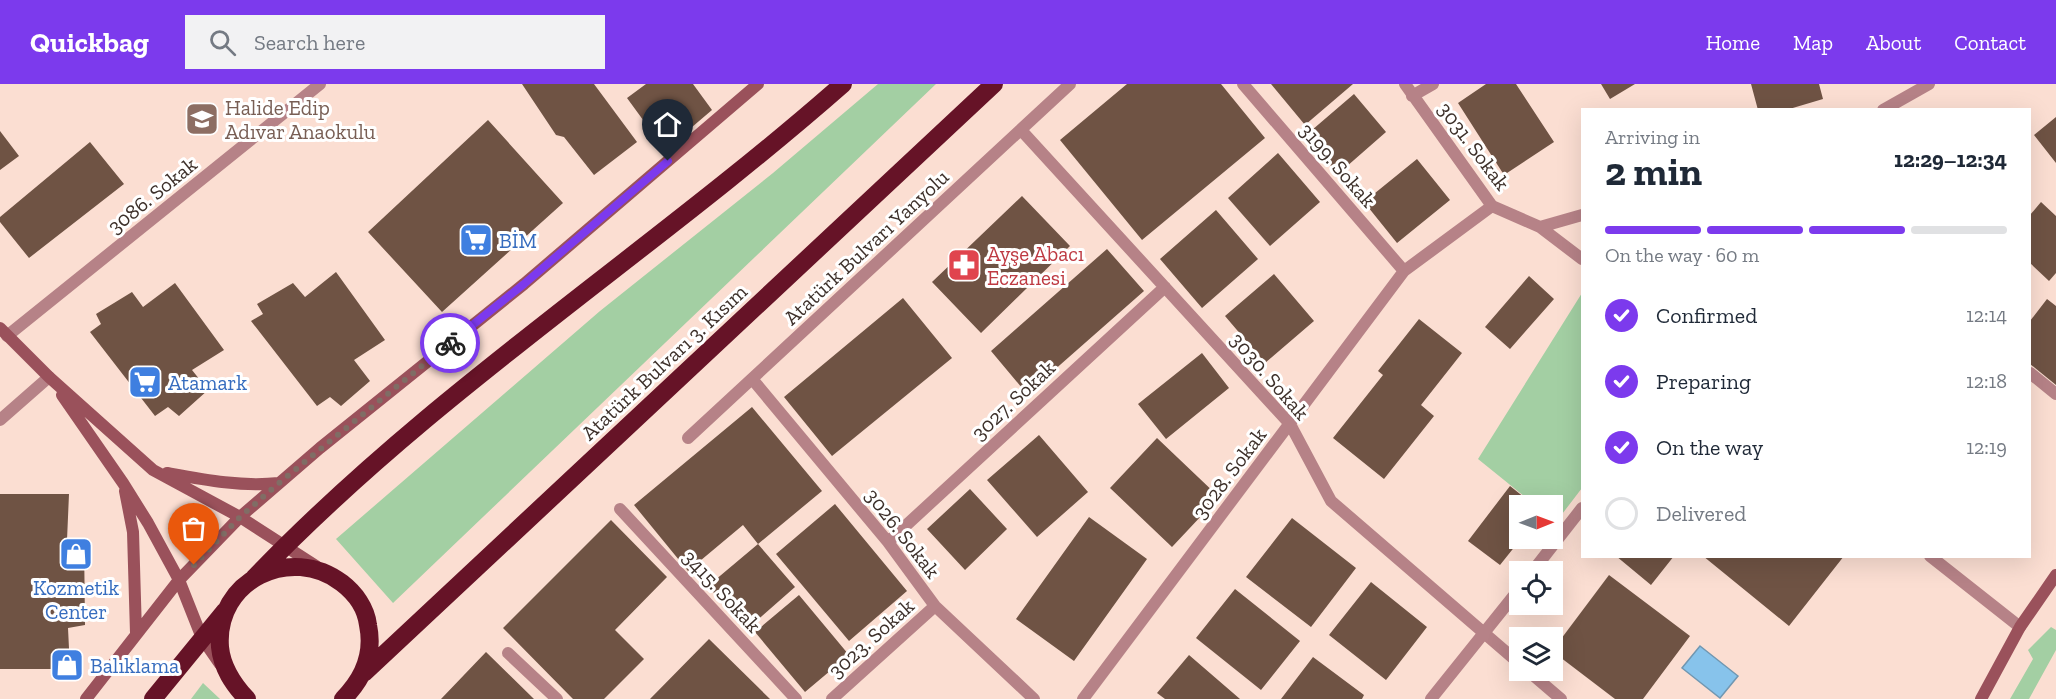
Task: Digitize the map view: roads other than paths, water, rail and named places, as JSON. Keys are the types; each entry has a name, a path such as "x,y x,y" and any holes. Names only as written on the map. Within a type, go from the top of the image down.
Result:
{"highway":[{"path":"153,699 239,591 350,484 430,416 606,274 779,140 843,84"},
{"name":"Atatürk Bulvarı 3. Kısım","path":"343,699 364,673 994,84"},
{"path":"254,578 273,569 293,566 313,568 332,575 348,587 360,603 368,620 370,646 364,673"},
{"path":"228,607 222,626 220,647 225,667 233,684 247,699"}],"street":[{"name":"3086. Sokak","path":"4,332 320,84"},
{"path":"86,699 179,580 240,517 524,284 758,84"},
{"name":"Atatürk Bulvarı Yanyolu","path":"688,438 1070,84"},
{"name":"3199. Sokak","path":"1243,84 1404,271"},
{"name":"3031. Sokak","path":"1405,84 1492,206 1540,226 1581,258"},
{"path":"1412,96 1433,84"},
{"path":"1887,108 1929,84"},
{"name":"3030. Sokak","path":"1021,130 1290,424 1331,501 1509,655"},
{"name":"3028. Sokak","path":"1083,699 1404,271 1492,206"},
{"path":"1540,226 1581,216"},
{"name":"3027. Sokak","path":"888,542 1165,287"},
{"path":"4,332 49,377 153,470 240,517 284,547 332,575"},
{"path":"2031,375 2056,394"},
{"path":"0,420 49,377"},
{"path":"49,377 148,523 179,580 202,638 233,684"},
{"name":"3026. Sokak","path":"753,380 888,542 936,606 1034,699"},
{"path":"153,470 208,481 253,486 279,483"},
{"path":"123,483 133,532 136,633"},
{"name":"3415. Sokak","path":"620,509 795,699"},
{"path":"1541,561 1581,509"},
{"path":"1933,558 2020,627"},
{"path":"1981,699 2020,627 2056,575"},
{"path":"1431,699 1509,601"},
{"name":"3023. Sokak","path":"832,699 936,606"},
{"path":"508,653 557,699"},
{"path":"1540,681 1561,699"}],"water":[{"path":"1700,646 1738,676 1720,698 1682,668"}],"place":[{"name":"Halide Edip Adıvar Anaokulu","path":"202,119"},
{"name":"BİM","path":"476,240"},
{"name":"Ayşe Abacı Eczanesi","path":"964,265"},
{"name":"Atamark","path":"145,382"},
{"name":"Kozmetik Center","path":"76,554"},
{"name":"Balıklama","path":"67,665"}]}
